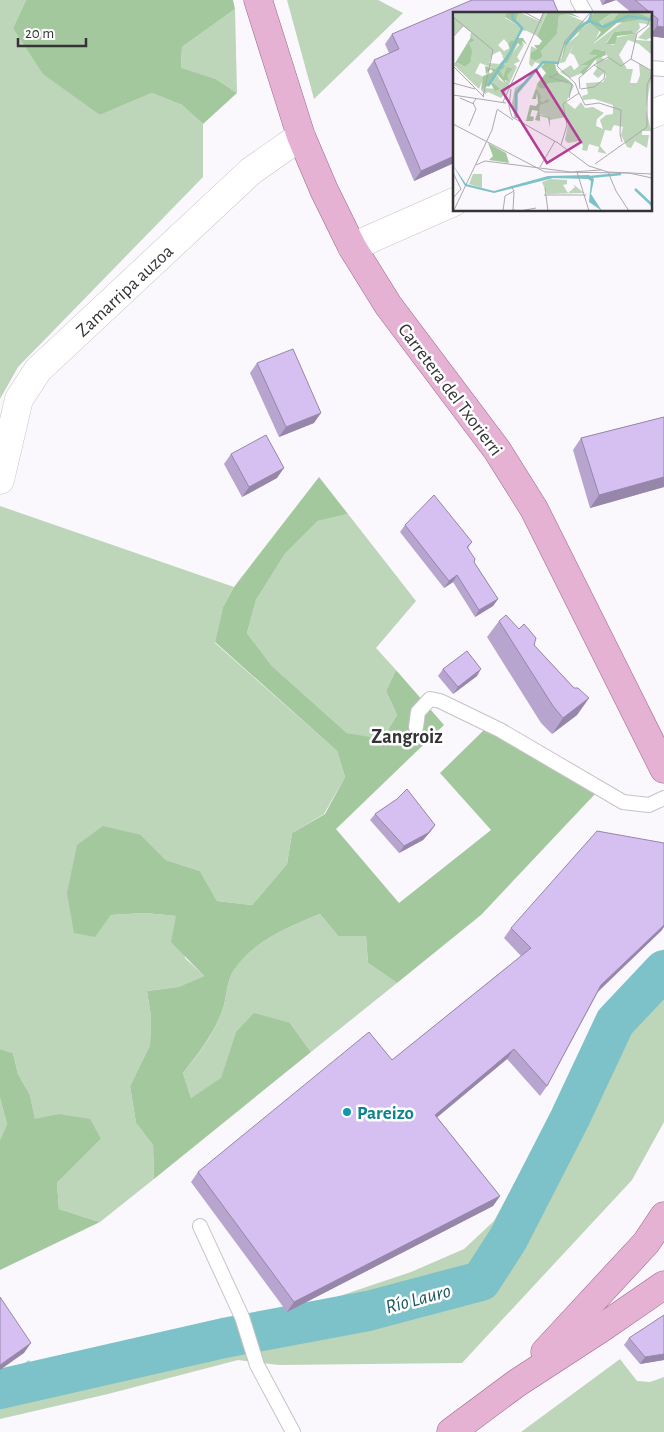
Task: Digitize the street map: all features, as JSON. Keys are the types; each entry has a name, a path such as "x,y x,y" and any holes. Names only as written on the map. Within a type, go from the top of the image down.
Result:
{"main road":[{"name":"Carretera del Txorierri","path":"258,0 301,136 324,190 352,247 388,305 497,450 534,509 664,769"},
{"path":"517,1383 646,1243 664,1216"},
{"path":"451,1432 517,1383 664,1286"}],"street":[{"path":"652,114 664,109"},
{"name":"Zamarripa auzoa","path":"0,480 19,399 38,370 251,171 301,136"},
{"path":"352,247 453,202"}],"lane":[{"path":"578,0 585,12"},
{"path":"416,727 418,712 430,700 440,701 500,730 623,802 649,805 664,798"},
{"path":"200,1226 242,1317 257,1366 293,1432"}],"green space":[{"path":"0,0 26,0 13,28 100,115 152,93 182,105 203,124 203,177 18,367 0,399"},
{"path":"26,0 233,0 235,9 182,47 181,68 216,79 237,93 203,124 182,105 152,93 100,115 43,74 13,28"},
{"path":"287,0 378,0 403,13 314,99"},
{"path":"235,9 237,93 216,79 181,69 182,47"},
{"path":"319,477 348,514 318,521 285,554 256,600 247,633 272,666 347,733 382,739 397,715 386,691 396,670 444,725 336,829 399,903 491,830 440,773 486,728 595,794 481,915 397,983 368,963 366,936 338,936 320,914 272,936 251,951 231,974 224,1006 215,1028 183,1073 191,1098 221,1078 236,1032 254,1013 290,1023 311,1052 154,1179 153,1145 136,1123 130,1086 150,1045 151,1016 147,991 178,987 204,976 171,942 176,916 145,913 111,915 95,937 74,933 67,893 77,845 103,826 141,835 166,860 200,871 217,901 252,905 287,864 292,833 325,814 345,777 337,751 215,642 223,607 234,587"},
{"path":"0,506 234,587 223,607 215,643 337,751 345,777 324,814 292,833 287,864 252,905 217,901 200,871 166,860 141,835 95,936 111,915 145,913 177,916 185,958 204,976 178,987 147,991 151,1016 150,1045 130,1086 136,1123 153,1145 154,1179 100,1222 59,1209 57,1183 101,1139 58,1114 35,1120 30,1095 18,1074 13,1053 0,1049"},
{"path":"348,514 416,601 376,648 396,670 386,691 397,715 381,740 347,733 272,666 247,633 256,600 285,554 318,521"},
{"path":"320,914 338,936 366,936 368,963 397,983 311,1052 290,1023 236,1033 221,1079 191,1098 183,1073 205,1044 219,1020 231,974 242,960 261,943 295,924"},
{"path":"664,949 664,1122 632,1180 462,1363 279,1365 238,1360 108,1394 0,1419 0,1379 29,1360 37,1373 221,1327 286,1314 411,1272 464,1249 494,1221 610,1005"},
{"path":"0,1049 13,1053 18,1074 30,1095 35,1119 58,1114 90,1119 101,1139 57,1183 59,1209 100,1222 0,1270 0,1140 7,1124 0,1098"},
{"path":"0,1098 7,1124 0,1140"},
{"path":"620,1359 637,1381 650,1382 664,1377 664,1432 521,1432"}],"building":[{"path":"472,0 553,0 558,12 453,12 453,156 421,171 374,60 399,49 392,34"},
{"path":"635,0 664,0 664,27 657,26 658,19 652,12"},
{"path":"293,349 321,413 286,427 257,363"},
{"path":"664,417 664,477 599,495 581,438"},
{"path":"266,435 284,468 249,487 231,454"},
{"path":"434,495 472,542 467,547 475,559 474,562 498,599 479,610 457,575 449,581 405,525"},
{"path":"506,615 519,629 524,624 536,638 534,645 574,688 578,688 589,698 563,718 553,706 499,621"},
{"path":"467,651 481,669 458,687 443,669"},
{"path":"407,789 435,825 428,833 404,846 375,814 397,799"},
{"path":"597,831 664,843 664,925 601,985 547,1086 514,1049 435,1115 500,1196 294,1302 198,1172 369,1032 392,1060 531,948 511,928"},
{"path":"0,1297 31,1343 0,1365"},
{"path":"664,1315 664,1354 645,1357 629,1338"}],"waterway":[{"name":"Río Lauro","path":"0,1389 224,1338 368,1311 481,1281 508,1239 570,1118 615,1022 664,970"}],"place":[{"name":"Pareizo","path":"347,1112"}],"district":[{"name":"Zangroiz","path":"407,736"}]}
